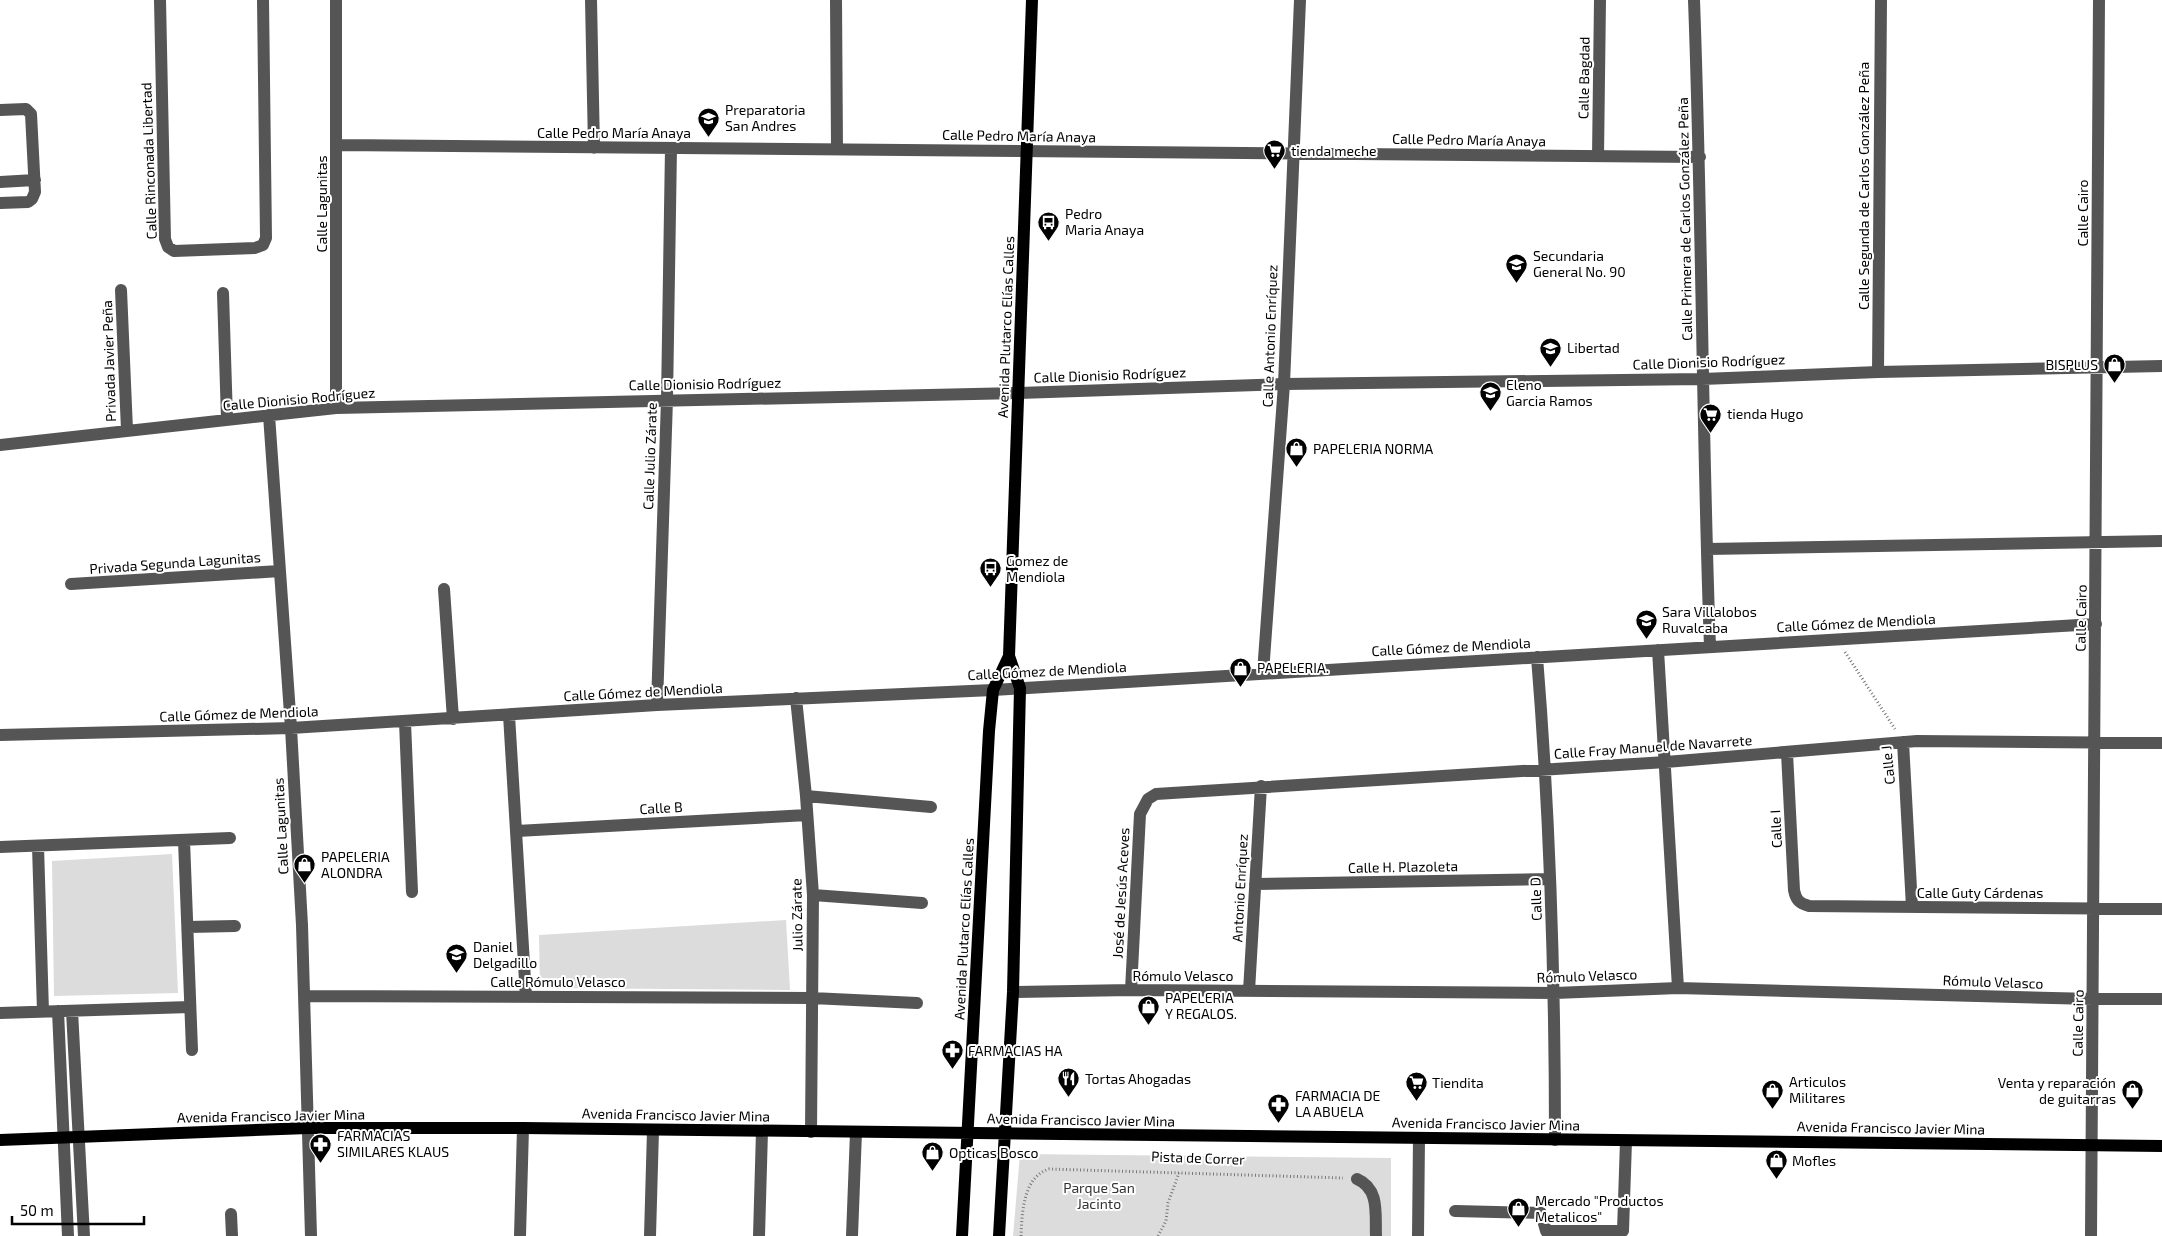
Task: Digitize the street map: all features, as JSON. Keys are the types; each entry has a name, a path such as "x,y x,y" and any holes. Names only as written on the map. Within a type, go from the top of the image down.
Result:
{"main road":[{"name":"Avenida Plutarco Elías Calles","path":"999,1236 1013,992 1020,688 1009,656 1032,0"},
{"name":"Avenida Plutarco Elías Calles","path":"962,1236 989,731 993,690 1009,656"},
{"name":"Avenida Francisco Javier Mina","path":"0,1140 308,1128 523,1128 2162,1146"}],"street":[{"name":"Calle Rinconada Libertad","path":"160,0 165,239 168,247 174,251 255,248 263,245 266,238 263,0"},
{"name":"Calle Lagunitas","path":"336,0 338,145 336,408"},
{"path":"591,0 594,148"},
{"path":"836,0 837,150"},
{"name":"Calle Antonio Enríquez","path":"1263,673 1284,384 1292,154 1300,0"},
{"name":"Calle Bagdad","path":"1598,156 1600,0"},
{"name":"Calle Primera de Carlos González Peña","path":"1694,0 1700,157 1702,379 1710,647"},
{"name":"Calle Segunda de Carlos González Peña","path":"1878,372 1881,0"},
{"name":"Calle Cairo","path":"2090,1236 2094,908 2099,0"},
{"path":"0,110 30,110 32,118 35,192 32,199 28,202 0,203"},
{"name":"Calle Pedro María Anaya","path":"338,145 1700,157"},
{"name":"Calle Julio Zárate","path":"657,706 671,148"},
{"path":"0,182 34,180"},
{"name":"Privada Javier Peña","path":"121,290 127,430"},
{"path":"223,293 227,419"},
{"name":"Calle Dionisio Rodríguez","path":"0,445 336,408 666,399 1019,393 1284,384 1702,379 1878,372 2162,366"},
{"name":"Calle Lagunitas","path":"269,414 291,728 304,996 311,1236"},
{"path":"1707,549 2162,542"},
{"name":"Privada Segunda Lagunitas","path":"71,584 280,571"},
{"path":"444,589 453,719"},
{"name":"Calle Gómez de Mendiola","path":"0,735 291,728 796,698 993,690 2096,624"},
{"path":"1658,650 1678,988"},
{"name":"Calle D","path":"1537,657 1546,768 1555,993 1555,1140"},
{"name":"Julio Zárate","path":"796,698 806,796 813,896 811,1132"},
{"path":"509,715 526,997"},
{"path":"404,722 412,892"},
{"name":"Calle Fray Manuel de Navarrete","path":"1148,798 1166,792 1666,762 1903,742 2162,743"},
{"name":"Calle J","path":"1903,742 1912,907"},
{"name":"Calle I","path":"1787,753 1794,890 1798,902"},
{"name":"Antonio Enríquez","path":"1249,991 1261,786"},
{"path":"806,796 931,807"},
{"name":"José de Jesús Aceves","path":"1130,990 1140,814 1148,798"},
{"name":"Calle B","path":"517,831 807,815"},
{"path":"0,847 230,838"},
{"path":"184,840 192,1050"},
{"path":"38,846 43,1012"},
{"name":"Calle H. Plazoleta","path":"1255,884 1550,879"},
{"path":"813,896 922,903"},
{"name":"Calle Guty Cárdenas","path":"1798,902 1809,906 2162,909"},
{"path":"188,927 235,926"},
{"name":"Rómulo Velasco","path":"1013,992 1130,990 1555,993 1678,988 2093,999 2162,999"},
{"name":"Calle Rómulo Velasco","path":"304,996 812,998 917,1004"},
{"path":"0,1013 190,1007"},
{"path":"58,1011 68,1236"},
{"path":"72,1011 84,1236"},
{"path":"520,1236 523,1128"},
{"path":"650,1236 653,1130"},
{"path":"759,1236 762,1131"},
{"path":"852,1236 856,1132"},
{"path":"1418,1236 1419,1138"},
{"path":"1455,1211 1541,1213 1546,1231 1623,1234 1626,1141"},
{"path":"1357,1178 1366,1183 1375,1196 1376,1236"},
{"path":"231,1214 232,1236"}],"path":[{"name":"Calle J","path":"1837,639 1903,742"},
{"name":"Pista de Correr","path":"1021,1236 1022,1214 1030,1184 1042,1172 1058,1169 1357,1178"},
{"path":"1158,1236 1166,1221 1168,1203 1179,1173"}],"green space":[{"path":"172,854 178,993 54,996 52,861"},
{"path":"786,920 790,990 540,988 539,935"},
{"name":"Parque San Jacinto","path":"1020,1154 1391,1158 1391,1236 1013,1236"}],"place":[{"name":"Preparatoria San Andres","path":"709,137"},
{"name":"tienda meche","path":"1275,170"},
{"name":"Pedro Maria Anaya","path":"1049,241"},
{"name":"Secundaria General No. 90","path":"1517,283"},
{"name":"Libertad","path":"1551,367"},
{"name":"BISPLUS","path":"2114,384"},
{"name":"Eleno Garcia Ramos","path":"1490,412"},
{"name":"tienda Hugo","path":"1711,433"},
{"name":"PAPELERIA NORMA","path":"1297,468"},
{"name":"Gomez de Mendiola","path":"990,588"},
{"name":"Sara Villalobos Ruvalcaba","path":"1646,639"},
{"name":"PAPELERIA.","path":"1241,687"},
{"name":"PAPELERIA ALONDRA","path":"305,884"},
{"name":"Daniel Delgadillo","path":"457,974"},
{"name":"PAPELERIA Y REGALOS.","path":"1149,1025"},
{"name":"FARMACIAS HA","path":"952,1070"},
{"name":"Tortas Ahogadas","path":"1069,1098"},
{"name":"Tiendita","path":"1416,1102"},
{"name":"Articulos Militares","path":"1773,1109"},
{"name":"Venta y reparación de guitarras","path":"2132,1110"},
{"name":"FARMACIA DE LA ABUELA","path":"1279,1123"},
{"name":"FARMACIAS SIMILARES KLAUS","path":"321,1163"},
{"name":"Opticas Bosco","path":"933,1172"},
{"name":"Mofles","path":"1776,1180"},
{"name":"Mercado \"Productos Metalicos\"","path":"1519,1228"}]}
